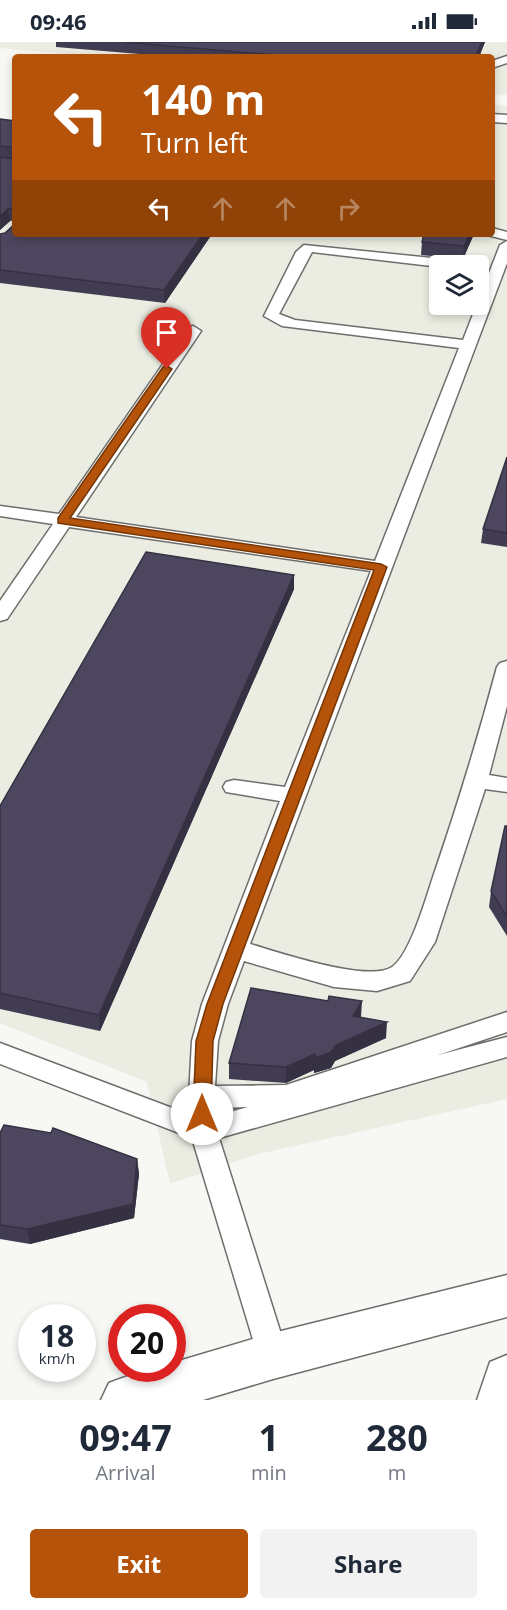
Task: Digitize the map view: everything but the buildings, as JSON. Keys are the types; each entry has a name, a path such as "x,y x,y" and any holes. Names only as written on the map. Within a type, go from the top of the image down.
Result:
{"main road":[{"path":"126,1400 273,1356 507,1296"},
{"path":"502,1400 507,1378"}],"lane":[{"path":"489,266 507,245"},
{"path":"429,261 309,248 303,252 271,316 282,322 295,324 468,345"},
{"path":"273,1356 203,1131 201,1097 205,1041 235,950 468,345 476,315"},
{"path":"0,615 193,332"},
{"path":"0,511 381,567"},
{"path":"235,950 334,977 377,981 401,974 423,942 477,780 507,667"},
{"path":"477,780 507,785"},
{"path":"234,786 293,796"},
{"path":"201,1097 286,1096 507,1022"},
{"path":"0,1053 203,1131 507,1047"}],"shaded area":[{"path":"0,42 507,42 507,95 495,94 495,54 67,54 0,48"},
{"path":"495,104 507,106 507,1099 254,1155 170,1184 147,1082 0,1023 0,124 12,125 12,237 495,237"}],"route":[{"path":"167,369 63,520 381,567 215,1004 205,1041 202,1114"}]}
